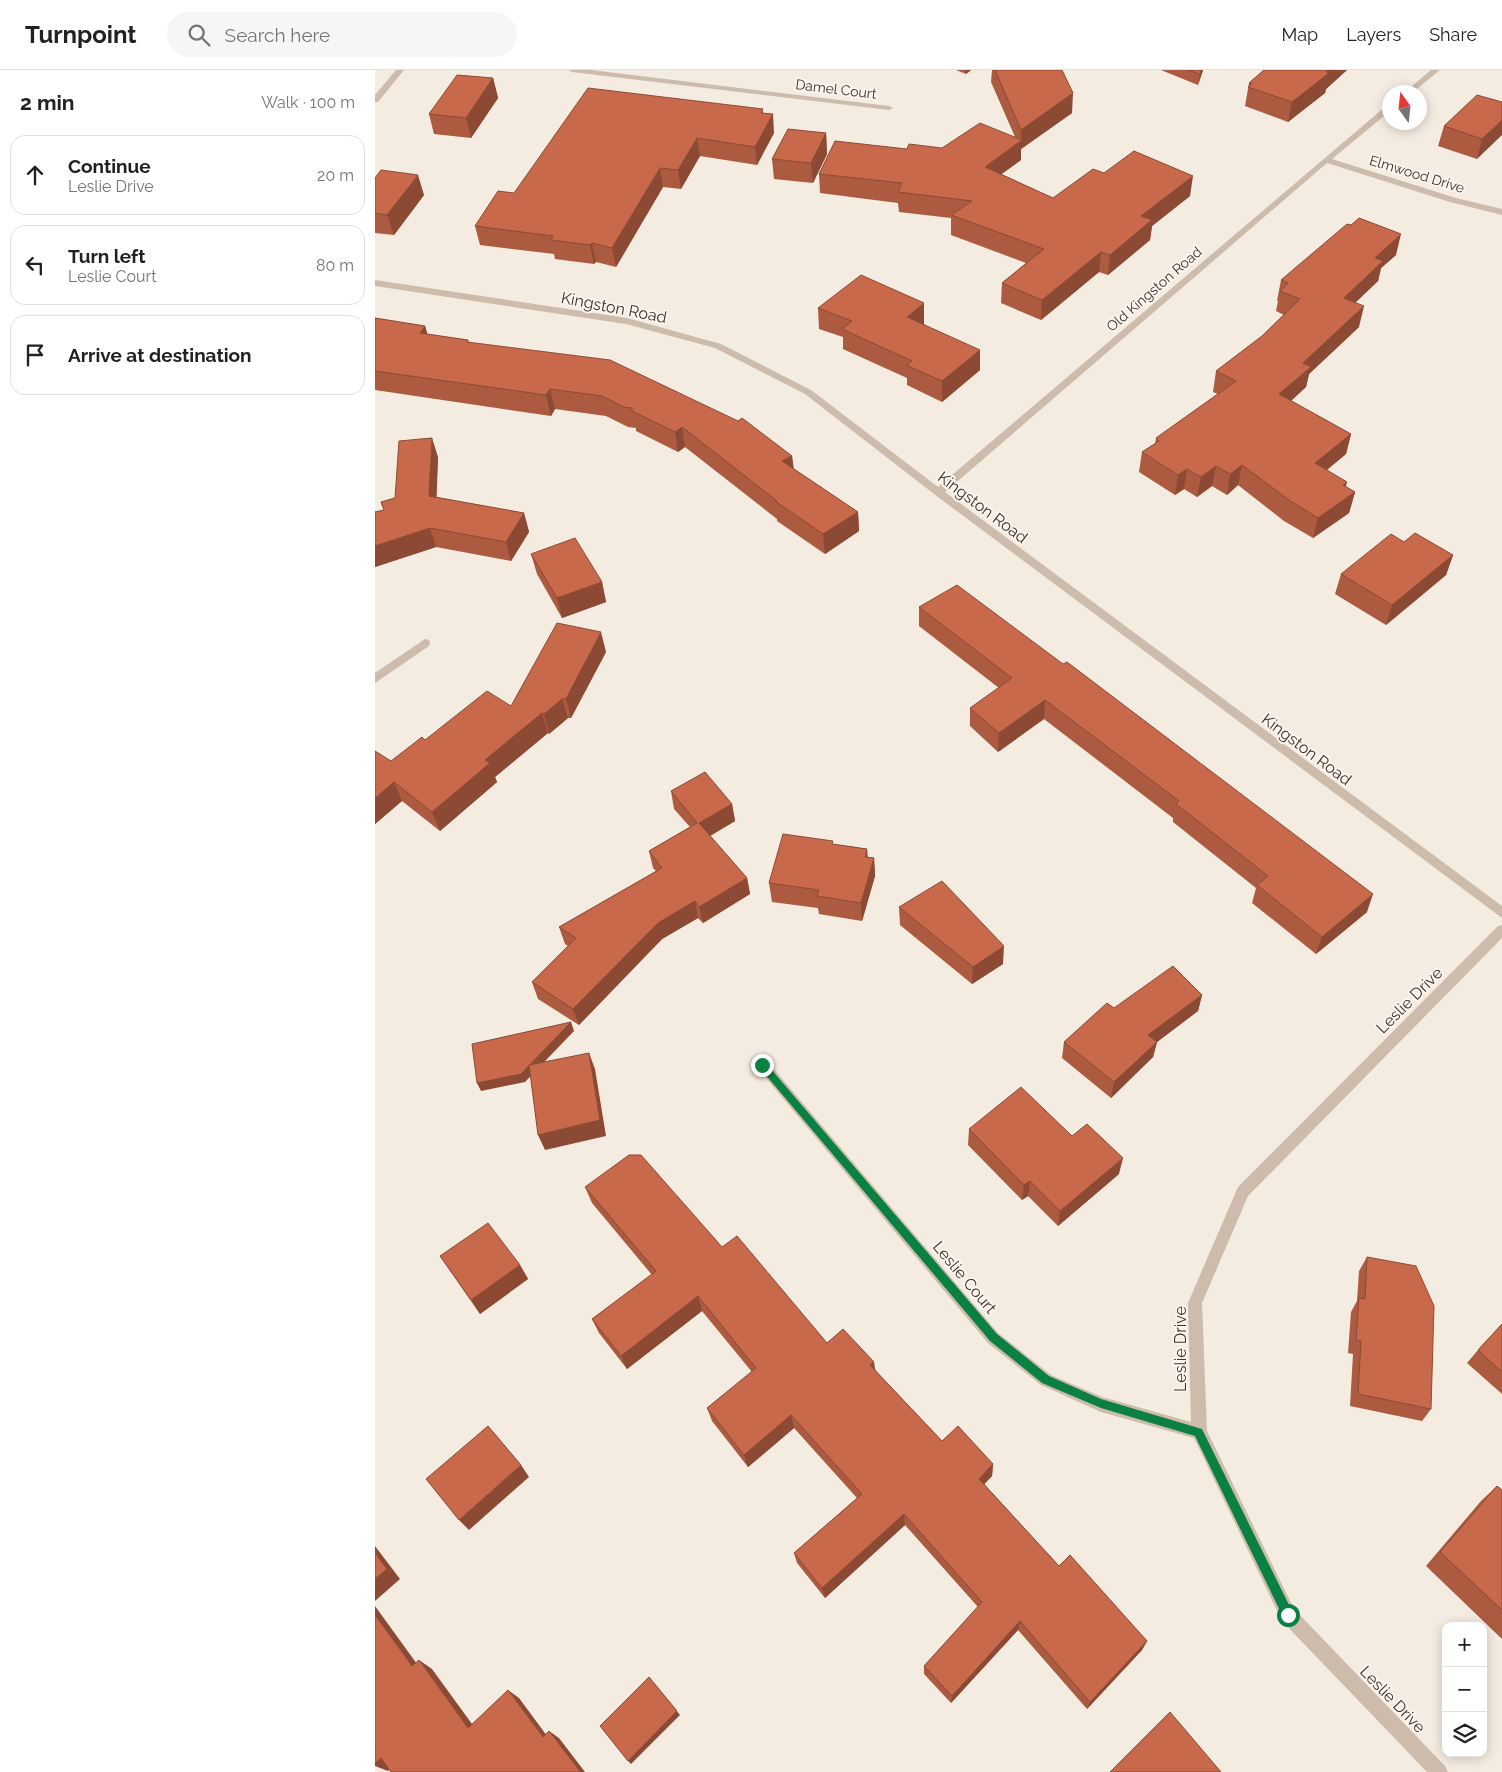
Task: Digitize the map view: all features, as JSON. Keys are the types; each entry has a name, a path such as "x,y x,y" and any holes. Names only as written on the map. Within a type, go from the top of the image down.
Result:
{"street":[{"path":"375,100 399,70"},
{"name":"Damel Court","path":"572,70 889,108"},
{"path":"1418,85 1436,70"},
{"name":"Old Kingston Road","path":"938,492 1325,160 1382,114"},
{"name":"Elmwood Drive","path":"1325,160 1453,200 1502,212"},
{"name":"Kingston Road","path":"375,283 627,321 718,346 808,392 938,492 1502,913"},
{"path":"375,680 425,643"},
{"name":"Leslie Drive","path":"1439,1772 1288,1615 1199,1432 1195,1303 1243,1192 1502,930"},
{"name":"Leslie Court","path":"762,1065 993,1338 1045,1380 1101,1404 1199,1432"}],"building":[{"path":"995,70 1062,70 1073,93 1021,130"},
{"path":"1188,70 1201,70 1200,74"},
{"path":"1264,70 1328,70 1326,72 1329,73 1292,102 1248,87 1252,84 1249,83"},
{"path":"457,75 493,78 466,118 429,114"},
{"path":"588,88 763,109 761,113 773,114 755,147 697,138 678,170 660,168 612,248 592,243 590,245 551,240 553,236 475,226 498,191 514,193"},
{"path":"1477,95 1502,102 1502,120 1482,139 1444,126"},
{"path":"980,123 1022,140 985,167 1053,198 1093,169 1104,173 1134,151 1193,176 1141,216 1152,220 1110,255 1101,252 1042,300 1002,283 1044,249 951,215 972,201 898,192 902,183 819,174 835,141 907,149 909,144 942,148"},
{"path":"788,129 826,133 811,163 772,159"},
{"path":"381,170 418,175 387,215 375,213 375,178"},
{"path":"1359,218 1401,234 1375,258 1383,261 1344,298 1364,306 1303,363 1311,367 1279,394 1351,434 1315,463 1347,482 1343,485 1355,492 1318,518 1289,500 1242,465 1230,474 1216,466 1201,477 1187,469 1178,475 1142,452 1159,441 1156,438 1236,381 1216,371 1262,336 1300,299 1280,291 1288,283 1281,280 1347,224 1351,225"},
{"path":"861,275 924,303 907,317 980,350 942,381 906,365 912,361 842,329 852,321 818,308"},
{"path":"375,318 425,326 420,333 468,340 467,342 610,360 738,421 742,418 792,456 782,461 858,512 823,534 775,501 777,501 682,427 675,432 632,411 632,408 624,407 602,396 550,389 546,395 375,371"},
{"path":"432,438 429,496 524,513 506,542 430,528 375,546 375,512 384,510 381,502 395,498 399,441"},
{"path":"1415,533 1453,555 1392,605 1341,574 1391,534 1404,542"},
{"path":"575,538 602,582 557,598 531,554"},
{"path":"957,585 1063,664 1067,662 1373,894 1322,937 1257,885 1268,876 1176,804 1179,801 1045,700 999,733 970,708 1012,678 919,607"},
{"path":"557,623 601,632 566,699 562,699 544,714 542,713 485,760 490,763 432,812 394,782 375,798 375,751 391,761 422,737 425,740 487,691 511,706"},
{"path":"705,772 732,804 699,823 747,878 699,907 695,901 658,923 573,1009 532,982 576,938 559,927 662,868 649,851 697,823 671,791"},
{"path":"783,834 833,841 832,844 867,849 865,857 874,858 861,903 817,896 819,890 769,883"},
{"path":"942,881 1004,946 973,967 899,907"},
{"path":"1173,966 1202,995 1148,1035 1157,1042 1114,1082 1064,1042 1107,1003 1114,1008"},
{"path":"571,1022 521,1074 477,1083 472,1044"},
{"path":"589,1053 600,1120 538,1135 529,1065"},
{"path":"1021,1087 1072,1136 1087,1124 1123,1158 1060,1211 1030,1181 1024,1185 969,1129"},
{"path":"629,1155 641,1155 722,1247 737,1236 827,1343 843,1329 874,1362 870,1365 942,1441 958,1426 993,1464 979,1479 1059,1566 1070,1555 1147,1641 1090,1702 1020,1621 952,1696 924,1666 982,1602 904,1514 822,1588 794,1553 862,1494 791,1415 744,1455 707,1408 756,1368 698,1296 621,1356 592,1319 656,1271 585,1187"},
{"path":"488,1223 520,1265 471,1300 440,1256"},
{"path":"1367,1257 1416,1266 1434,1306 1431,1409 1358,1394 1361,1341 1356,1340 1359,1298 1365,1299"},
{"path":"1502,1324 1502,1372 1478,1350"},
{"path":"488,1426 521,1465 459,1520 426,1479"},
{"path":"1497,1486 1502,1490 1502,1610 1440,1552"},
{"path":"375,1553 387,1569 375,1579"},
{"path":"375,1615 412,1666 419,1660 468,1728 508,1690 543,1737 549,1731 580,1771 391,1772 381,1758 375,1763"},
{"path":"649,1677 677,1711 628,1761 600,1726"},
{"path":"1170,1712 1221,1772 1110,1772"}],"route":[{"path":"762,1065 993,1338 1045,1380 1101,1404 1199,1432 1288,1615"}]}
